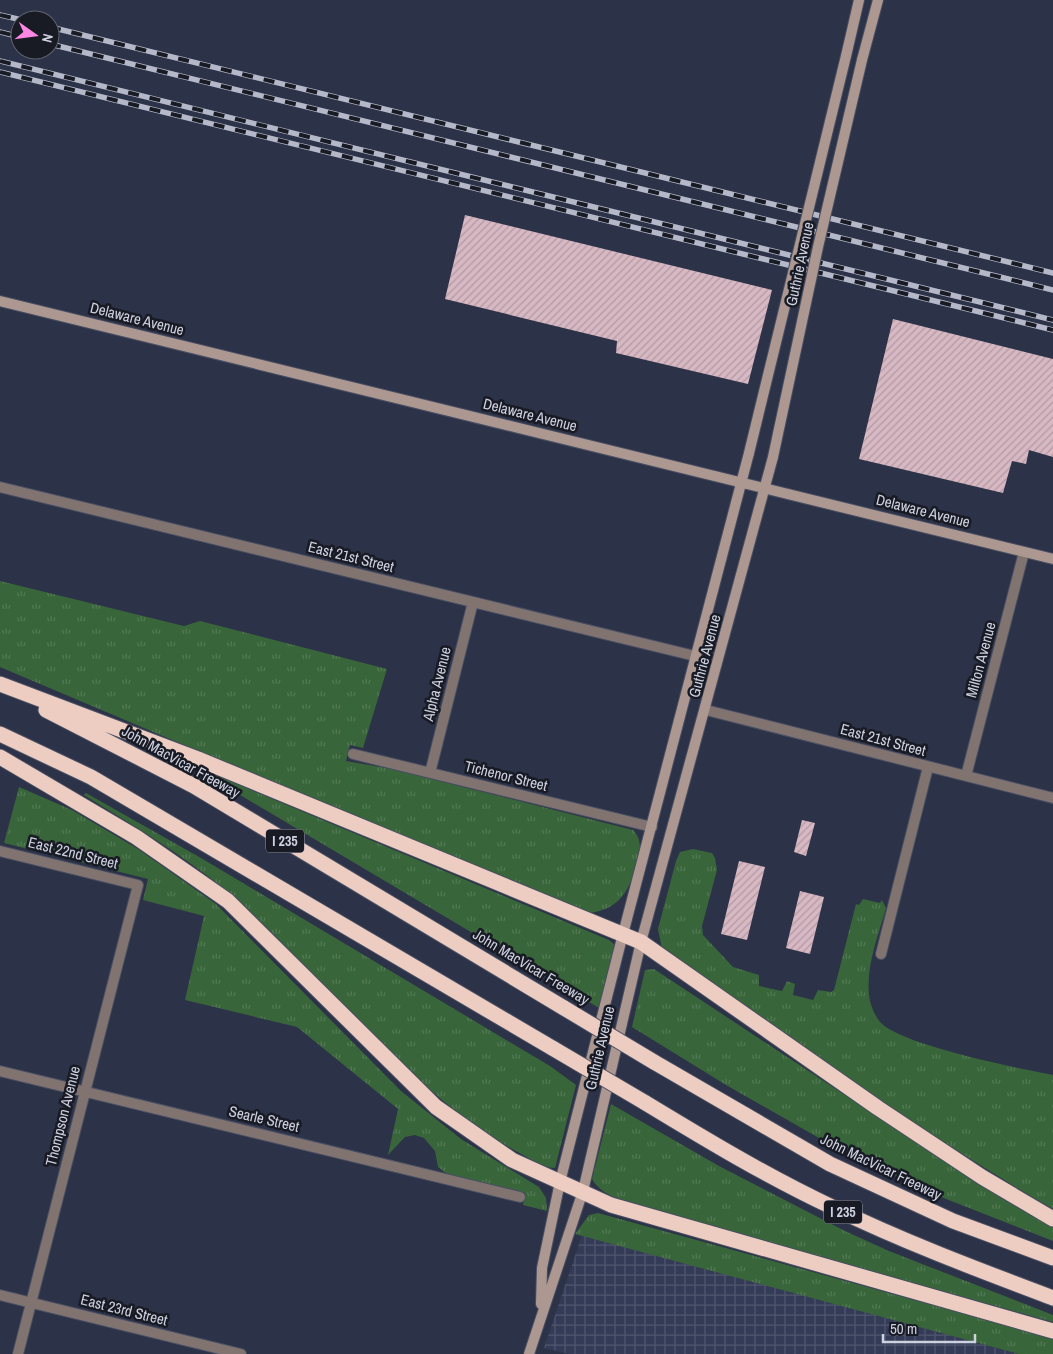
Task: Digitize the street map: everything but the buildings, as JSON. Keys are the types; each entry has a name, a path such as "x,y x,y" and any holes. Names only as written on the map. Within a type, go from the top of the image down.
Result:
{"highway":[{"path":"0,685 198,759 640,942 886,1113 982,1177 1053,1219"},
{"name":"John MacVicar Freeway","path":"0,685 194,786 654,1062 830,1164 953,1221 1053,1258"},
{"name":"I 235","path":"0,734 91,777 692,1132 831,1207 912,1244 1053,1298"},
{"path":"0,757 136,837 228,901 436,1107 512,1160 583,1191 611,1206 1053,1331"}],"main road":[{"name":"Guthrie Avenue","path":"540,1315 542,1268 560,1182 622,934 652,827 695,656 742,482 859,0"},
{"name":"Guthrie Avenue","path":"529,1354 540,1315 583,1191 640,942 706,710 766,488 818,247 878,0"},
{"name":"Delaware Avenue","path":"0,300 1053,559"}],"street":[{"name":"East 21st Street","path":"0,487 695,656"},
{"name":"Milton Avenue","path":"966,776 1024,552"},
{"name":"Alpha Avenue","path":"430,773 473,602"},
{"name":"East 21st Street","path":"706,710 928,768 1053,798"},
{"name":"Tichenor Street","path":"354,754 652,827"},
{"path":"881,954 928,768"},
{"name":"East 22nd Street","path":"0,851 138,885"},
{"name":"Thompson Avenue","path":"18,1354 138,885"},
{"name":"Searle Street","path":"0,1071 412,1169 520,1197"},
{"name":"East 23rd Street","path":"0,1295 241,1354"}],"shaded area":[{"path":"582,1235 1019,1354 569,1354 544,1348"}],"green space":[{"path":"0,581 184,626 200,621 387,669 363,748 350,745 346,761 392,769 633,830 640,846 631,882 616,903 608,908 589,913 434,851 0,667"},
{"path":"193,767 609,940 615,945 599,1008"},
{"path":"19,787 72,810 138,849 216,904 401,1091 461,1139 539,1187 546,1198 547,1211 523,1205 525,1193 447,1174 438,1167 435,1151 424,1138 415,1135 405,1137 388,1155 398,1109 297,1027 185,1000 204,916 143,900 148,879 4,843"},
{"path":"86,793 201,858 550,1066 576,1085 555,1168 539,1164 514,1150 473,1124 435,1094 225,890 174,852 84,795"},
{"path":"693,849 712,853 717,870 702,926 703,935 733,967 759,975 759,986 782,991 787,981 795,984 793,995 813,1000 818,990 831,992 834,990 856,904 859,905 863,899 880,903 882,900 886,908 870,966 869,989 872,1007 882,1024 895,1032 938,1048 990,1062 1053,1075 1053,1209 904,1116 662,949 658,929 676,861 680,852"},
{"path":"654,969 984,1187 1053,1226 1053,1241 931,1193 819,1138 726,1085 632,1027 645,970"},
{"path":"611,1104 719,1166 845,1231 889,1251 1053,1315 1053,1322 632,1205 615,1198 604,1192 592,1179"},
{"path":"598,1213 1053,1338 1053,1354 1019,1354 575,1234 589,1215"}],"railway":[{"path":"0,15 10,17"},
{"path":"60,29 1053,273"},
{"path":"0,32 10,34"},
{"path":"60,46 1053,290"},
{"path":"0,61 1053,320"},
{"path":"0,72 1053,330"}]}
